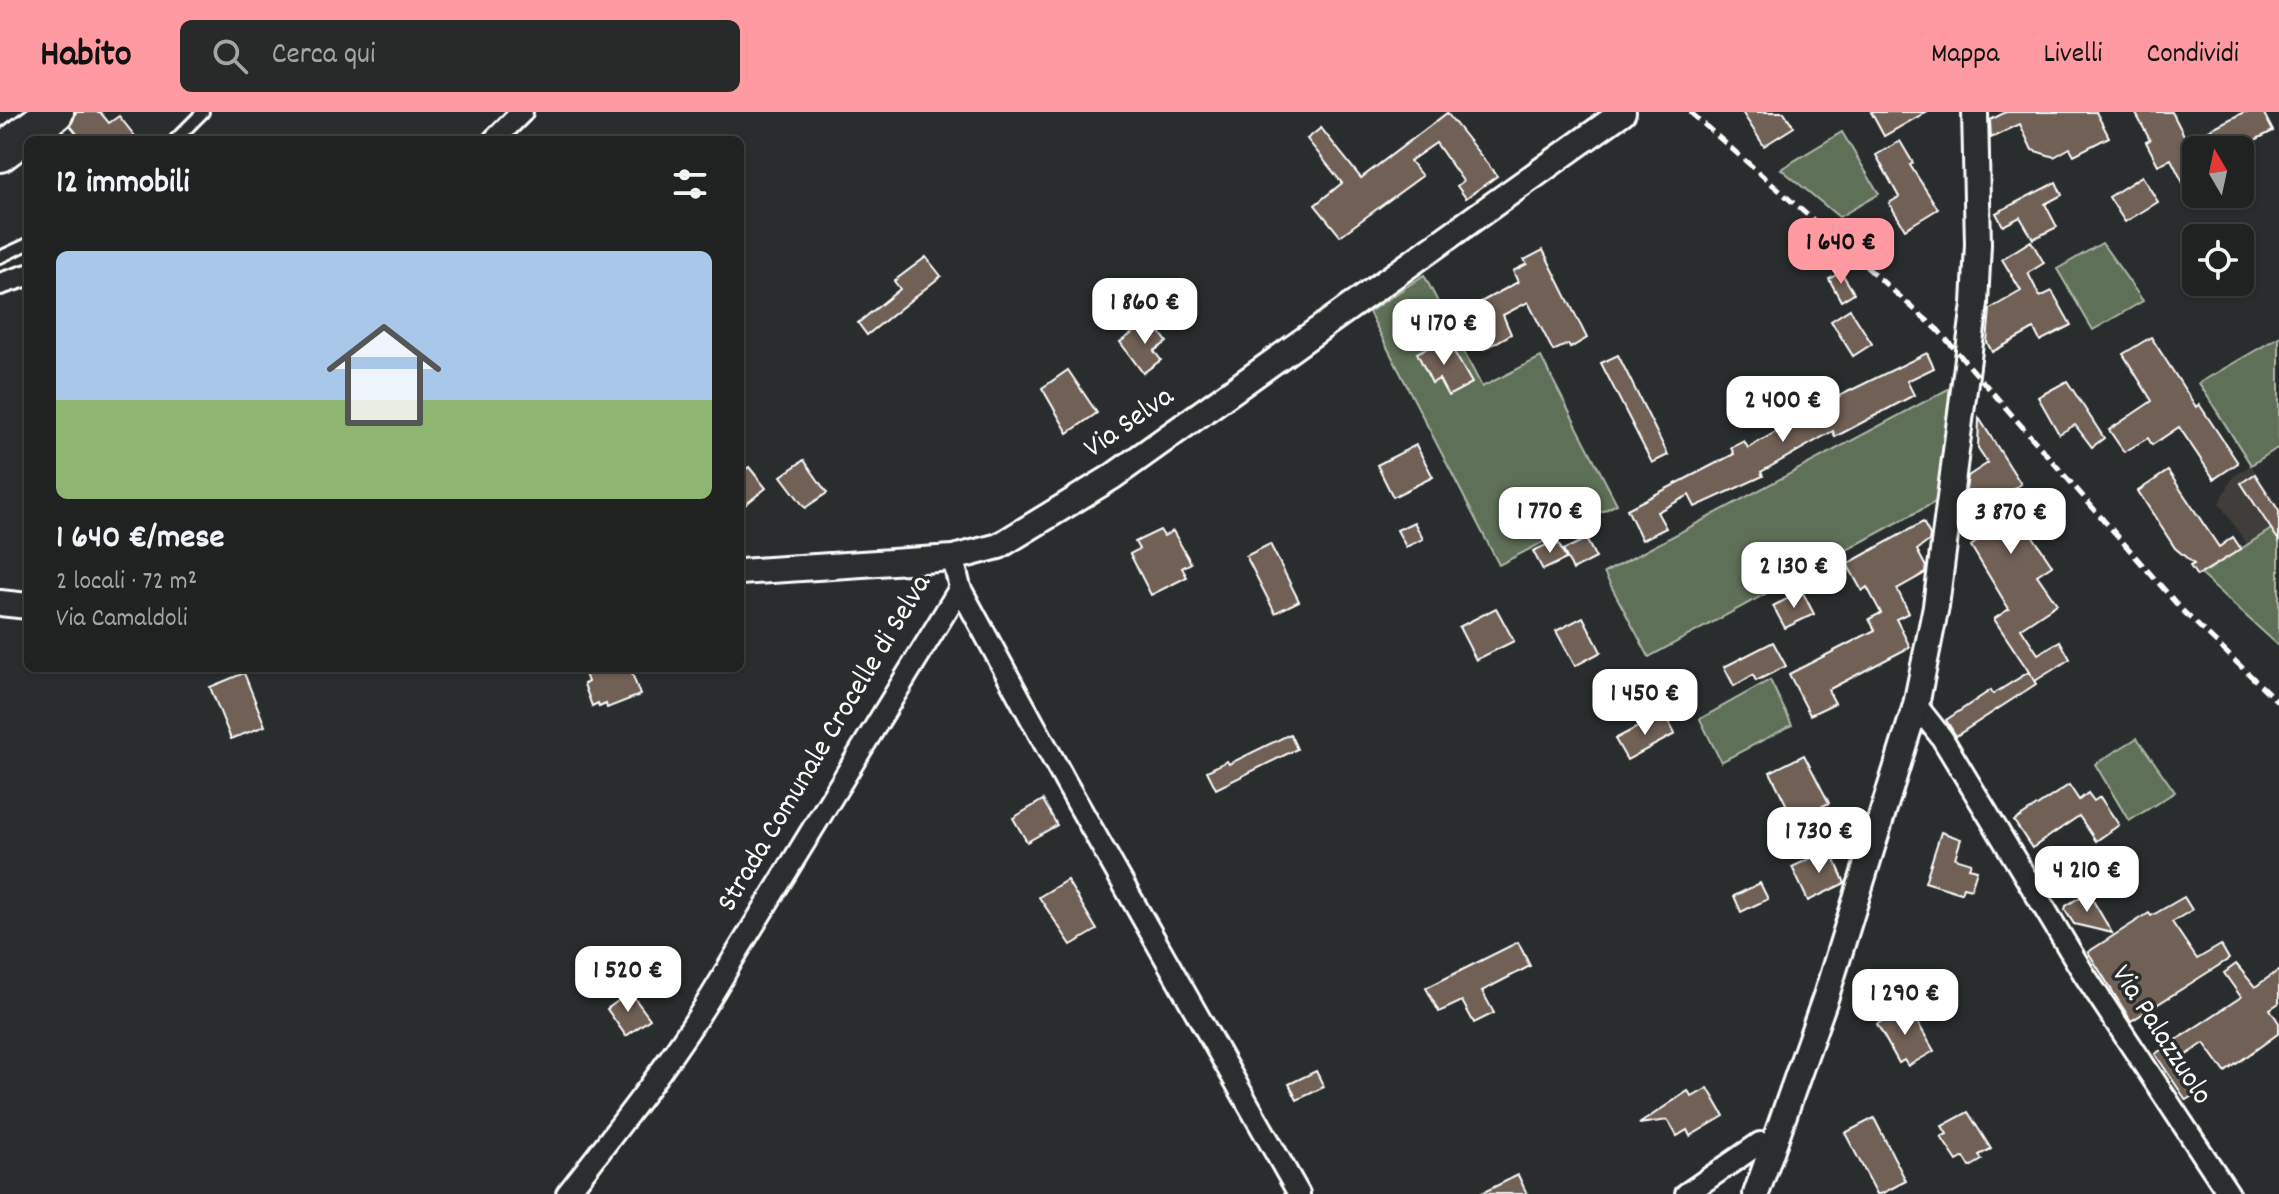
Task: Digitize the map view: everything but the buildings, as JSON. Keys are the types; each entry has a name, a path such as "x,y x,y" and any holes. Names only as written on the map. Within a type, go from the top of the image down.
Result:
{"highway":[{"path":"0,153 55,112"}],"street":[{"path":"498,136 522,112"},
{"name":"Via Selva","path":"744,572 953,558 999,546 1112,477 1623,112"},
{"path":"1756,1194 1826,996 1916,705 1936,606 1975,304 1978,244 1975,112"},
{"path":"0,284 24,276"},
{"name":"Strada Comunale Crocelle di Selva","path":"567,1194 656,1080 705,1009 960,588 953,558"},
{"path":"960,588 1097,838 1299,1194"},
{"path":"0,603 24,606"},
{"name":"Via Palazzuolo","path":"1916,705 1942,738 2039,902 2229,1194"},
{"path":"1686,1194 1760,1143 1774,1145"}],"lane":[{"path":"179,136 203,112"},
{"path":"0,257 24,246"}],"shaded area":[{"path":"2251,465 2279,508 2279,524 2248,546 2219,503 2233,477"}],"green space":[{"path":"1842,132 1879,194 1839,217 1781,169"},
{"path":"2102,243 2143,301 2093,330 2057,269"},
{"path":"1424,275 1482,387 1541,357 1617,504 1499,565 1369,312"},
{"path":"2279,337 2279,447 2251,465 2199,383"},
{"path":"1950,388 1939,500 1649,657 1604,573"},
{"path":"2279,524 2279,646 2201,575"},
{"path":"1770,680 1792,725 1721,762 1700,719"},
{"path":"2137,738 2175,792 2129,821 2095,764"}],"railway":[{"path":"1690,112 1938,330 2182,610 2279,703"}]}
